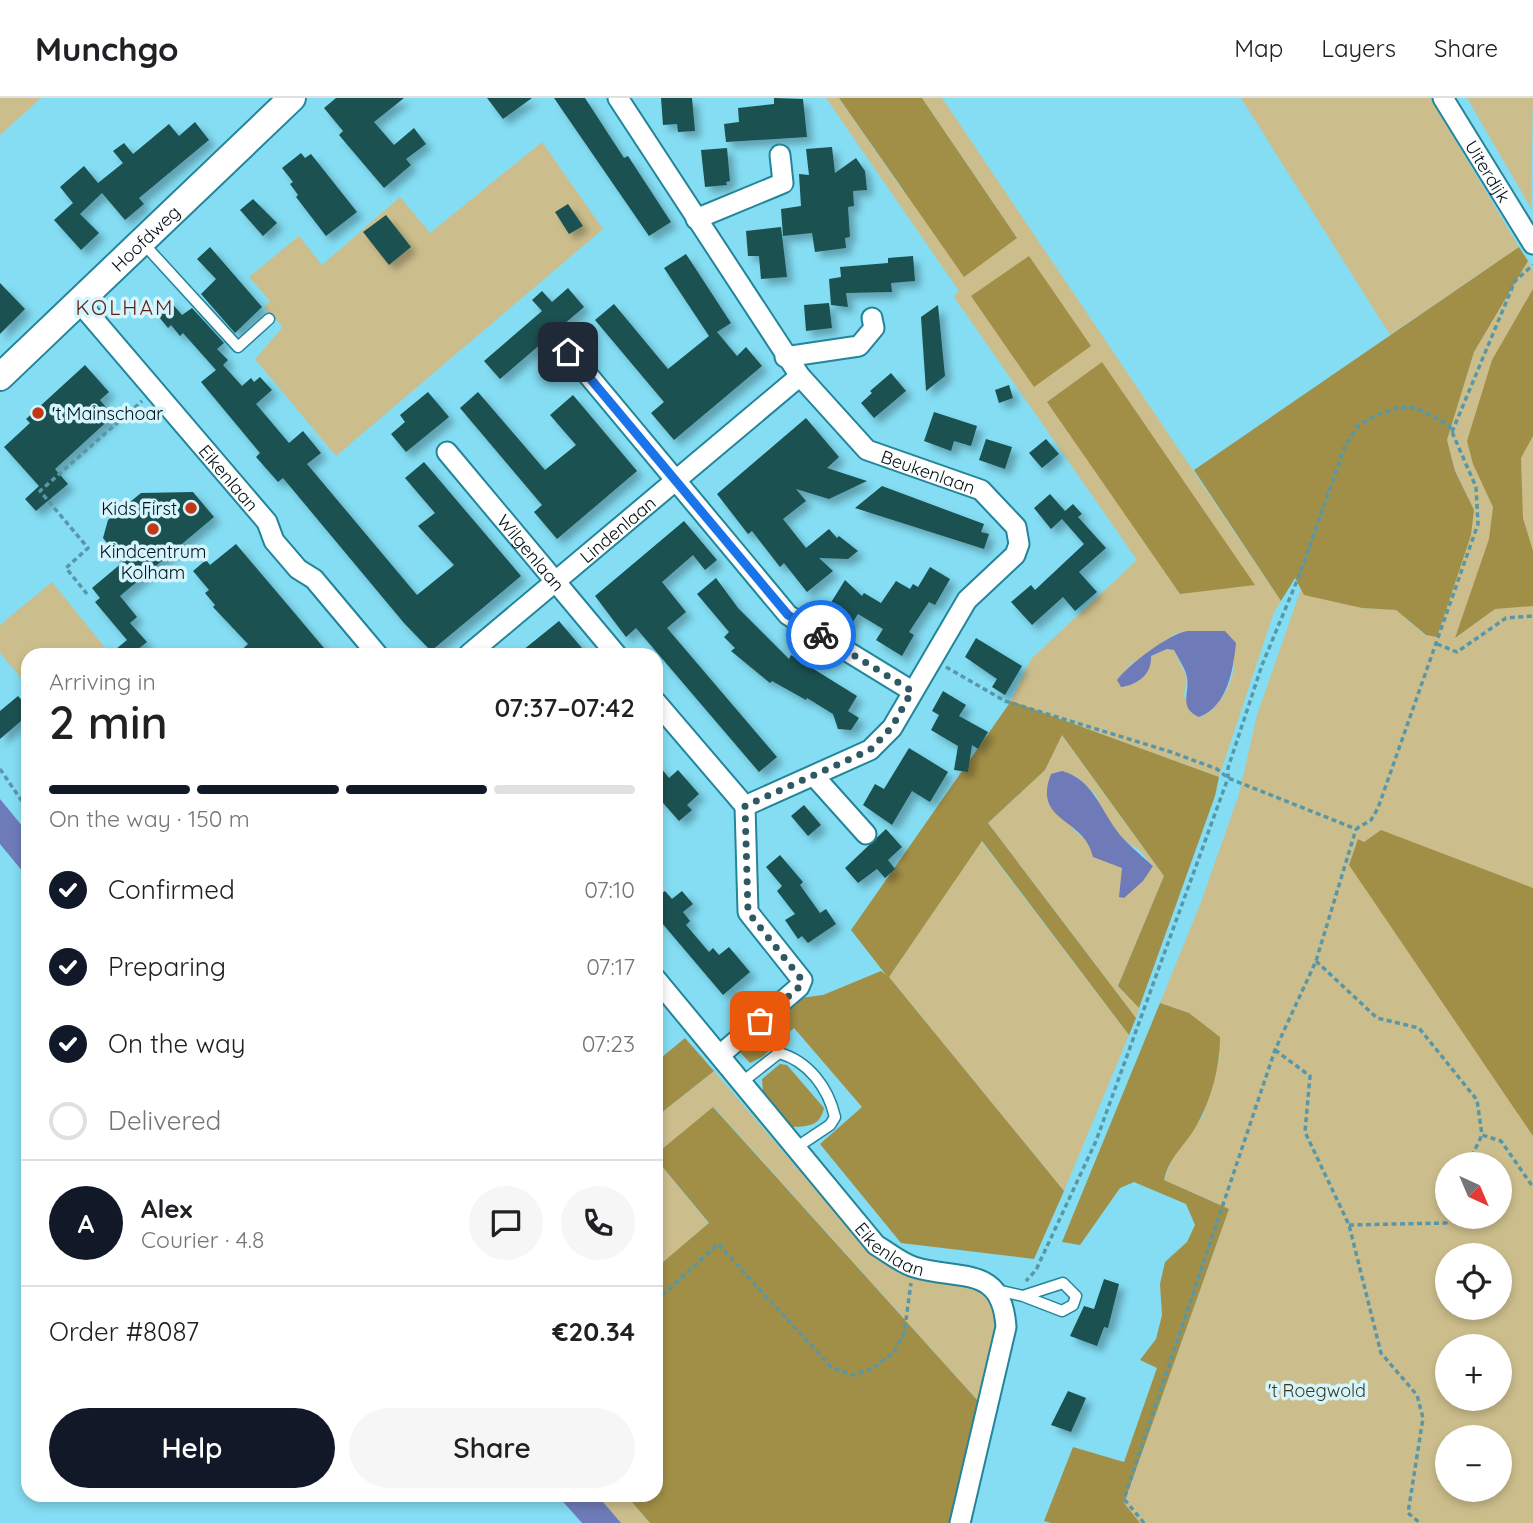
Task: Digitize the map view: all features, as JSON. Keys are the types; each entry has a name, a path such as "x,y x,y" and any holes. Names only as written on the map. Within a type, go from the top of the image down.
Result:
{"main road":[{"name":"Hoofdweg","path":"0,377 292,98"}],"street":[{"name":"Beukenlaan","path":"618,98 785,357 867,450 981,490 1016,527 1019,544 1014,555 967,600 892,727 870,750 745,806"},
{"name":"Uiterdijk","path":"1443,98 1533,244"},
{"path":"696,219 783,183 780,155"},
{"name":"Eikenlaan","path":"79,302 267,522 274,541 298,569 314,579 372,648"},
{"path":"785,357 859,346 874,328 872,318"},
{"path":"568,352 788,615 912,691"},
{"name":"Lindenlaan","path":"476,648 800,376"},
{"name":"Wilgenlaan","path":"447,452 611,648"},
{"path":"663,710 745,806 748,912 802,980 799,987 720,1055"},
{"path":"814,776 866,834"},
{"name":"Eikenlaan","path":"663,987 876,1245 912,1266 984,1280 997,1290"},
{"path":"960,1523 1006,1327 1004,1306 997,1290"}],"lane":[{"path":"142,242 238,347 269,319"},
{"path":"741,1083 779,1053 798,1058 817,1081 830,1098 835,1116 830,1125 794,1149"},
{"path":"997,1290 1023,1296 1062,1311 1073,1305 1076,1296 1063,1283 1023,1296"}],"path":[{"path":"1452,432 1515,281 1533,265"},
{"path":"87,594 66,568 88,548 40,491 154,390"},
{"path":"1025,1283 1037,1270 1096,1141 1228,778 1228,768 1262,665 1299,576 1345,446 1359,425 1400,407 1416,408 1448,425 1452,432 1476,487 1478,524 1378,808 1371,820 1356,830 1316,961 1275,1050 1124,1499 1144,1523"},
{"path":"1437,644 1457,652 1506,618 1533,616"},
{"path":"932,659 1005,701 1171,752 1217,769 1228,778 1356,830"},
{"path":"0,769 21,800"},
{"path":"1316,961 1377,1018 1419,1028 1476,1100 1482,1135 1474,1152"},
{"path":"1275,1050 1310,1076 1305,1132 1349,1225 1381,1353 1417,1395 1423,1418 1408,1513 1420,1523"},
{"path":"1482,1135 1501,1141 1533,1187"},
{"path":"1349,1225 1435,1223"},
{"path":"663,1295 718,1244 831,1367 853,1375 872,1369 894,1352 904,1334 912,1266"}],"green space":[{"path":"0,98 41,98 0,135"},
{"path":"826,98 839,98 903,191 1017,238 922,98 942,98 1281,601 1274,612 1219,777 1011,701 1031,659 1137,560 954,297 959,291","holes":["1102,363 1169,460 1047,402","1225,631 1234,659 1231,679 1219,702 1200,717 1184,696 1187,678 1174,650 1167,649 1126,667 1166,642 1175,633"]},
{"path":"1241,98 1430,98 1519,247 1390,335"},
{"path":"1467,98 1533,98 1531,208"},
{"path":"542,142 603,229 336,456 255,359 283,327 264,307 270,301 249,277 299,236 322,265 400,197 430,233"},
{"name":"'t Roegwold","path":"1528,261 1533,270 1533,1523 1139,1523 1124,1503 1229,1209 1164,1180 1174,1155 1203,1116 1220,1055 1189,1013 1160,1003 1201,902 1239,794 1257,715 1301,589 1362,608 1396,610 1425,635 1474,510 1455,471 1447,440 1474,352"},
{"path":"52,582 105,648 21,648 21,678 0,653 0,625"},
{"path":"1061,734 1164,876 1118,986 1139,1008 1136,1018 988,823 1045,770","holes":["1075,775 1096,795 1104,814 1123,839 1139,850 1153,866 1135,887 1122,873 1122,868 1075,831 1066,820"]},
{"path":"981,841 1129,1035 1064,1191 889,977"},
{"path":"714,1071 871,1254 901,1269 966,1286 995,1303 994,1340 978,1401 714,1107 663,1148 663,1111"},
{"path":"663,1168 709,1224 663,1262"},
{"path":"603,1502 632,1502 650,1523 621,1523"}],"shaded area":[{"path":"839,98 922,98 1017,238 964,277"},
{"path":"1519,247 1528,261 1474,352 1447,440 1455,471 1474,510 1471,535 1437,637 1426,635 1396,610 1362,608 1304,595 1295,578 1281,601 1194,470"},
{"path":"1029,256 1091,346 1034,387 971,296"},
{"path":"1533,289 1533,436 1521,458 1523,518 1533,551 1533,606 1495,609 1455,638 1489,539 1493,507 1473,464 1467,441 1492,360"},
{"path":"1102,362 1255,585 1180,594 1047,402"},
{"path":"1011,701 1219,777 1215,796 1139,1008 1118,986 1164,876 1062,735 1045,770 988,823 1136,1018 1129,1035 982,841 889,977 1064,1191 1034,1259 901,1243 820,1144 862,1107 794,1028 762,1057 750,1063 739,1051 800,998 823,995 881,971 886,975 851,930"},
{"path":"1381,830 1533,888 1533,1136 1349,865 1358,839 1364,842"},
{"path":"1160,1003 1189,1013 1220,1037 1216,1074 1209,1099 1192,1133 1172,1161 1164,1180 1229,1209 1124,1503 1140,1523 1051,1523 1044,1521 1073,1447 1124,1462 1157,1368 1140,1360 1156,1339 1162,1315 1160,1284 1165,1262 1187,1242 1195,1225 1186,1204 1134,1182 1120,1188 1080,1245 1062,1242"},
{"path":"685,1038 714,1071 663,1111 663,1056"},
{"path":"780,1064 787,1065 824,1108 817,1122 793,1127 763,1092 762,1079"},
{"path":"713,1107 978,1401 950,1523 650,1523 632,1502 663,1502 663,1262 709,1223 663,1167 663,1148"}],"water":[{"path":"1187,631 1225,631 1236,643 1231,675 1223,696 1209,712 1199,717 1187,705 1187,677 1174,650 1167,649 1151,656 1149,668 1143,678 1133,684 1121,687 1117,680 1149,651"},
{"path":"1062,771 1088,787 1120,835 1153,866 1143,881 1124,898 1119,897 1122,868 1093,857 1080,834 1054,811 1048,802 1047,790 1051,774"},
{"path":"0,799 21,824 21,870 0,844"},
{"path":"563,1502 603,1502 621,1523 582,1523"}],"building":[{"path":"336,98 404,98 374,122 394,145 414,128 426,144 406,159 411,165 384,188 339,135 343,131 324,108"},
{"path":"487,98 532,98 503,119"},
{"path":"554,98 585,98 624,158 628,156 671,222 649,236"},
{"path":"661,98 692,98 695,131 678,132 677,124 663,125"},
{"path":"774,98 803,99 807,137 726,142 724,124 739,122 738,108 774,104"},
{"path":"195,122 209,140 139,198 144,204 125,220 102,193 80,214 99,233 81,250 54,220 73,203 60,187 84,166 98,183 123,163 113,151 124,143 133,154 169,124 179,136"},
{"path":"832,147 835,173 856,158 865,171 867,190 853,191 854,206 848,207 850,237 845,238 846,248 815,252 812,233 783,236 781,209 801,206 799,174 809,175 806,149"},
{"path":"727,148 730,181 726,182 727,185 705,187 701,150"},
{"path":"301,153 305,158 311,154 357,212 326,236 296,197 298,195 290,184 293,182 282,168"},
{"path":"253,199 277,223 263,236 240,210"},
{"path":"568,204 583,226 569,234 555,212"},
{"path":"386,215 411,247 389,265 363,232"},
{"path":"781,227 787,277 761,279 759,256 748,256 746,231"},
{"path":"210,247 262,307 235,333 201,294 216,279 197,259"},
{"path":"686,254 731,323 717,332 737,356 746,347 762,366 674,440 651,413 664,402 595,320 614,304 668,369 709,336 664,268"},
{"path":"913,256 915,281 891,283 892,292 846,293 848,307 831,305 829,279 841,277 840,267 888,263 888,258"},
{"path":"0,283 25,309 0,334"},
{"path":"568,288 584,307 500,379 484,361 542,311 532,300 542,291 552,302"},
{"path":"169,300 182,315 192,308 224,343 217,349 228,360 223,365 242,386 251,378 254,382 260,377 272,390 256,404 289,443 303,431 321,453 307,464 417,595 454,565 418,526 435,513 405,478 424,462 521,576 435,648 428,648 404,623 283,478 278,482 256,457 260,453 201,382 216,370 183,333 180,336 171,325 168,328 155,312"},
{"path":"829,303 832,328 806,331 804,305"},
{"path":"938,305 945,376 926,391 921,317"},
{"path":"85,365 109,392 100,400 113,416 55,469 68,484 36,511 25,499 39,486 4,447 30,423 26,419"},
{"path":"891,373 906,391 874,418 861,403 872,393 870,391"},
{"path":"1009,385 1013,398 999,403 995,390"},
{"path":"428,392 449,417 406,452 391,434 405,422 400,415"},
{"path":"478,392 545,470 576,445 550,415 573,395 637,471 557,539 534,512 542,505 460,408"},
{"path":"934,412 977,426 971,446 954,441 951,451 924,441"},
{"path":"806,418 839,457 827,468 867,481 829,499 796,489 806,501 783,519 806,548 829,529 837,538 839,536 858,551 848,559 819,558 833,571 807,592 784,563 780,567 752,531 748,534 717,494"},
{"path":"986,439 1012,447 1005,469 979,460"},
{"path":"1046,439 1059,454 1042,468 1029,453"},
{"path":"882,486 984,524 981,532 989,534 984,549 855,508"},
{"name":"Kindcentrum Kolham","path":"193,492 214,517 120,596 137,617 130,623 147,642 140,648 117,648 127,640 95,602 100,598 92,588 123,562 103,538 108,520 141,493"},
{"path":"1050,494 1065,511 1073,504 1082,514 1078,517 1106,548 1079,572 1097,592 1075,611 1063,597 1032,625 1011,602 1031,585 1035,590 1084,544 1062,519 1051,529 1034,508"},
{"path":"684,521 717,560 705,570 693,555 662,582 686,612 667,628 777,757 759,772 663,660 663,648 653,648 636,628 626,637 595,596"},
{"path":"236,544 324,648 244,648 248,644 213,607 215,605 205,593 209,590 193,571 206,560 210,565"},
{"path":"930,567 950,579 935,605 929,602 909,632 914,635 902,656 876,640 883,629 858,614 851,625 827,609 845,580 862,596 864,593 881,603 896,581 910,589 913,584 918,587"},
{"path":"716,578 738,608 789,659 791,655 857,696 848,711 859,718 851,730 838,729 833,714 807,698 806,700 772,681 770,683 731,651 735,648 724,637 729,632 697,594"},
{"path":"559,621 582,648 526,648"},
{"path":"976,638 1022,666 1005,695 992,687 997,679 965,657"},
{"path":"943,691 966,705 959,716 988,732 978,749 972,745 968,772 954,770 958,746 931,730 939,715 932,711"},
{"path":"18,696 21,699 21,721 0,739 0,711"},
{"path":"909,748 948,772 930,802 912,791 892,825 863,805 875,784 884,789"},
{"path":"678,770 699,794 687,805 692,810 679,821 663,803 663,771 669,778"},
{"path":"804,805 821,825 808,836 791,816"},
{"path":"886,829 902,847 888,860 895,869 885,878 877,869 858,883 845,868"},
{"path":"780,855 803,882 800,885 820,913 826,909 836,924 808,943 802,936 798,939 785,920 795,914 777,891 782,886 766,867"},
{"path":"665,891 672,899 682,891 693,904 683,912 690,921 686,925 709,952 713,948 719,955 729,947 750,972 723,995 663,924"},
{"path":"1104,1279 1119,1284 1108,1328 1104,1327 1097,1346 1070,1336 1084,1306 1094,1309"},
{"path":"1068,1391 1086,1398 1071,1432 1051,1425"}],"way so far":[{"path":"760,1021 799,987 802,980 797,970 748,912 745,806 870,750 892,727 912,691 821,635"}],"place":[{"name":"'t Mainschoar","path":"38,413"},
{"name":"Kids First","path":"191,508"},
{"name":"Kindcentrum Kolham","path":"153,529"}],"district":[{"name":"KOLHAM","path":"125,307"}],"route":[{"path":"568,352 788,615 821,635"}]}
